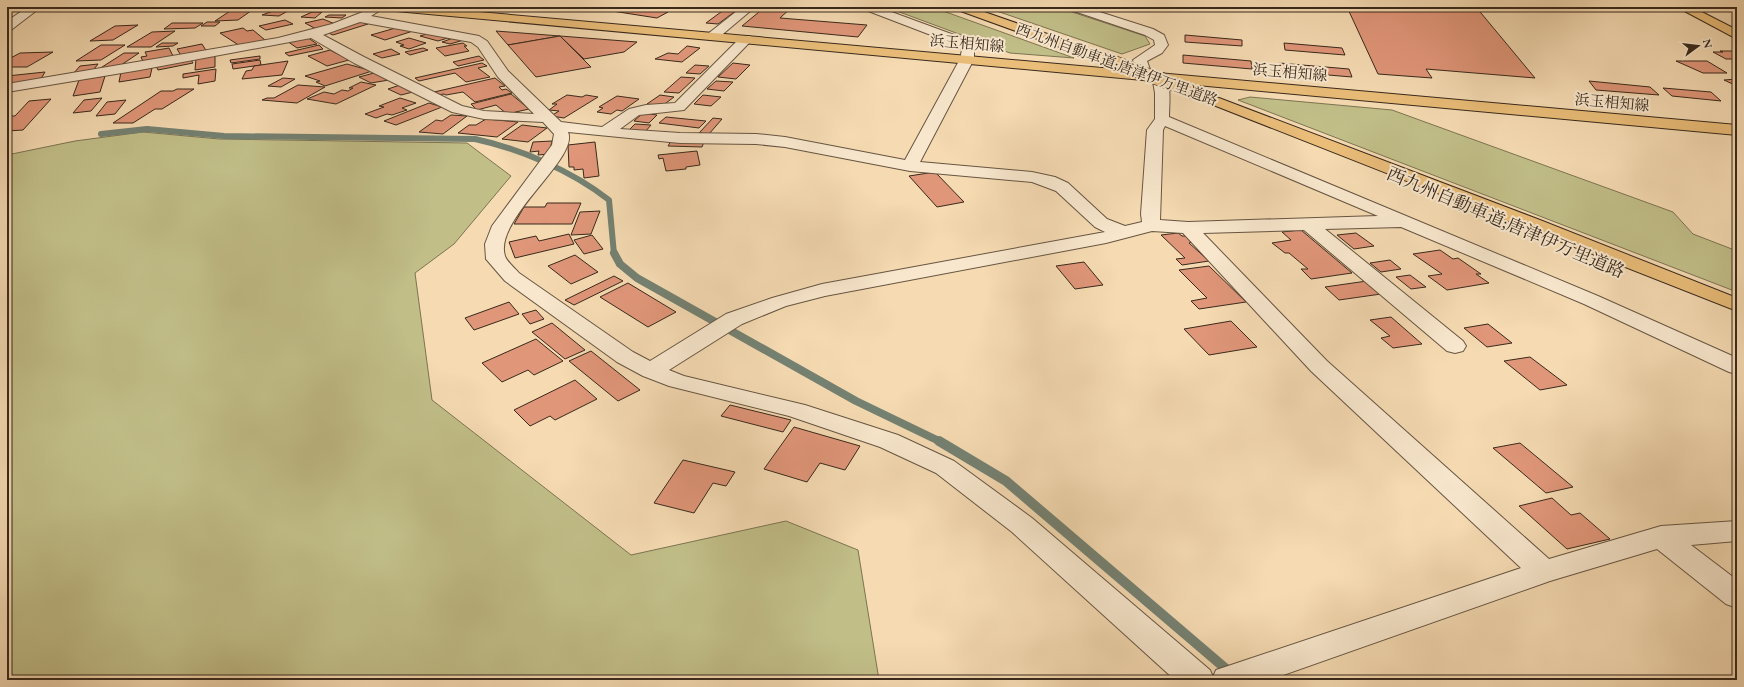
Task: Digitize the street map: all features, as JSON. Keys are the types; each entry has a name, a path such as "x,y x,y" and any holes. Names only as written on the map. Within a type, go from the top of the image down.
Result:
{"main road":[{"name":"浜玉相知線","path":"385,7 1737,130"},
{"name":"西九州自動車道;唐津伊万里道路","path":"959,7 1106,59 1198,94 1534,224 1737,305"},
{"path":"1683,7 1737,35"},
{"path":"1686,7 1737,28"},
{"name":"西九州自動車道;唐津伊万里道路","path":"1274,124 1737,320"}],"street":[{"path":"7,27 35,7"},
{"path":"10,91 313,34 360,18 380,7"},
{"path":"713,36 749,7"},
{"path":"867,7 961,42 968,50 967,59 910,166"},
{"path":"1072,7 1149,32 1160,38 1162,45 1158,51 1140,60 1162,93 1162,119 1155,130 1150,214 1152,225"},
{"path":"360,18 475,39 483,44 504,74 562,134 560,145 548,164 501,226 494,244 496,259 512,277 625,357 651,371 677,381 796,410 889,441 945,468 1022,525 1198,680"},
{"path":"313,34 359,60 457,109 491,116 552,122 604,132 778,142 910,166 1032,177 1049,181 1062,187 1101,223 1122,232"},
{"path":"604,132 634,112 646,109 679,107 746,39"},
{"path":"1162,119 1592,300 1737,366"},
{"path":"651,371 734,319 779,302 822,290 1098,238 1152,225 1188,228 1406,221"},
{"path":"1308,224 1454,346"},
{"path":"1188,228 1319,366 1544,572"},
{"path":"1241,676 1544,572 1661,537 1737,531"},
{"path":"1661,537 1737,596"}],"shaded area":[{"path":"886,7 932,7 1074,58 1010,53"},
{"path":"985,7 1057,7 1145,36 1150,44 1122,54"},
{"path":"1250,97 1392,110 1673,212 1693,234 1737,251 1737,292 1238,100"},
{"path":"143,132 219,139 467,143 511,176 454,244 415,273 432,400 631,555 786,521 858,550 879,680 7,680 7,155 75,141"}],"building":[{"path":"634,7 668,12 657,18 593,8"},
{"path":"765,7 792,7 780,18 867,25 858,37 742,26"},
{"path":"1347,7 1476,7 1535,78 1426,69 1432,78 1378,74"},
{"path":"1706,7 1737,7 1737,8 1710,8"},
{"path":"255,8 238,20 215,21 233,9"},
{"path":"281,8 293,8 279,16 262,15"},
{"path":"725,9 737,10 718,24 706,23"},
{"path":"312,12 322,12 315,18 301,17"},
{"path":"329,15 346,15 342,18 325,17"},
{"path":"323,19 335,24 316,29 305,23"},
{"path":"285,20 293,24 266,30 259,26"},
{"path":"207,22 220,22 215,26 201,26"},
{"path":"361,22 368,24 333,35 326,32"},
{"path":"172,23 203,23 195,28 164,29"},
{"path":"138,25 113,40 90,41 115,26"},
{"path":"399,27 413,31 385,40 371,35"},
{"path":"243,28 247,31 253,30 265,40 240,46 220,33"},
{"path":"175,31 151,47 127,47 152,32"},
{"path":"496,31 560,36 508,45"},
{"path":"433,32 451,37 438,41 420,36"},
{"path":"1185,35 1242,40 1242,46 1185,42"},
{"path":"560,36 637,42 624,52 584,59"},
{"path":"560,36 591,67 536,77 508,45"},
{"path":"307,37 317,44 297,48 287,41"},
{"path":"456,37 464,40 450,44 442,42"},
{"path":"409,38 426,43 409,49 400,46 404,45 396,42"},
{"path":"162,43 178,43 173,46 156,47"},
{"path":"463,43 467,46 464,46 469,51 445,56 436,48"},
{"path":"1284,43 1342,48 1345,55 1285,50"},
{"path":"202,44 207,52 182,57 177,49"},
{"path":"101,45 125,45 101,60 76,61"},
{"path":"319,45 323,49 289,56 285,53"},
{"path":"687,46 700,48 682,62 655,59 668,53 678,54"},
{"path":"169,48 174,58 144,64 141,57 147,56 145,52"},
{"path":"423,48 428,50 410,55 405,52"},
{"path":"391,49 400,54 382,58 373,54"},
{"path":"330,50 349,60 327,66 308,56"},
{"path":"1720,51 1737,51 1737,59 1726,59 1713,52 1723,52"},
{"path":"53,52 27,67 7,67 7,60 20,53"},
{"path":"124,53 139,53 115,69 99,69"},
{"path":"1183,55 1251,61 1252,69 1183,63"},
{"path":"215,56 215,67 195,70 196,59"},
{"path":"260,56 260,59 231,63 230,60"},
{"path":"479,56 484,60 458,66 453,62"},
{"path":"191,60 193,63 158,70 156,66"},
{"path":"260,60 261,65 233,69 232,64"},
{"path":"288,61 282,75 242,79 246,71 252,70 254,66"},
{"path":"1676,61 1707,61 1727,73 1703,73"},
{"path":"482,63 487,66 478,68 490,77 466,82 455,73 419,81 415,78"},
{"path":"733,63 750,65 736,79 718,77"},
{"path":"1279,63 1349,69 1352,77 1281,71"},
{"path":"98,64 91,73 72,75 80,66"},
{"path":"347,64 372,71 325,86 316,82 320,81 305,76"},
{"path":"695,65 709,66 700,74 686,73"},
{"path":"152,68 150,77 119,82 121,72"},
{"path":"216,69 215,81 198,84 199,75 183,78 183,74"},
{"path":"45,72 39,82 7,86 7,76"},
{"path":"374,73 389,80 371,83 359,77"},
{"path":"105,76 100,92 73,96 79,80"},
{"path":"681,77 695,78 679,93 664,92"},
{"path":"283,78 295,79 281,87 268,86"},
{"path":"495,78 505,86 499,87 502,90 506,89 512,93 475,102 463,92 437,95 434,92"},
{"path":"1737,79 1737,86 1724,80"},
{"path":"716,81 733,82 724,91 707,89"},
{"path":"1589,81 1650,87 1659,95 1596,90"},
{"path":"361,82 376,85 336,104 307,99 324,92 334,94 342,90 348,91 353,88 349,88"},
{"path":"298,85 325,87 297,103 262,100 274,98"},
{"path":"400,85 413,92 401,95 388,89"},
{"path":"1663,88 1711,92 1721,101 1672,96"},
{"path":"177,89 194,89 162,109 155,109 133,123 113,123 161,91 173,91"},
{"path":"511,94 529,109 507,114 496,105 477,110 471,104"},
{"path":"567,95 582,97 586,95 598,97 564,118 551,116 559,111 549,110 557,104 552,104"},
{"path":"660,95 674,97 662,106 647,104"},
{"path":"703,95 721,97 711,106 694,104"},
{"path":"617,96 639,99 622,111 617,110 611,114 597,112 603,108 599,107"},
{"path":"102,98 91,111 73,113 84,100"},
{"path":"400,98 416,103 402,108 407,110 392,115 387,114 376,118 365,114 384,107 379,106"},
{"path":"51,99 23,130 7,131 7,120 11,116 15,116 29,101"},
{"path":"126,100 115,114 96,116 107,102"},
{"path":"429,103 442,107 396,125 384,121"},
{"path":"643,113 657,115 649,123 634,121"},
{"path":"451,115 467,116 443,134 419,132 436,120 442,121"},
{"path":"666,117 706,121 699,128 659,123"},
{"path":"713,118 722,119 709,134 699,133"},
{"path":"486,119 518,122 497,137 458,133 469,125 476,125"},
{"path":"635,124 651,125 645,132 628,131"},
{"path":"522,125 547,128 528,142 502,139"},
{"path":"552,141 549,154 538,155 539,151 530,152 533,142"},
{"path":"671,141 704,142 702,147 668,146"},
{"path":"595,142 599,176 584,178 583,169 574,170 574,167 569,167 568,145"},
{"path":"697,151 700,165 686,167 686,169 666,171 663,158 659,159 658,155"},
{"path":"935,172 964,202 937,207 909,176"},
{"path":"547,203 581,203 572,224 514,224 524,207 545,207"},
{"path":"600,211 591,234 571,235 580,212"},
{"path":"1301,230 1352,273 1311,279 1301,269 1308,269 1289,253 1285,253 1272,243 1291,240 1282,232"},
{"path":"1178,233 1182,236 1186,236 1192,242 1189,243 1209,261 1182,265 1176,259 1185,258 1161,235"},
{"path":"1356,233 1374,246 1354,249 1337,235"},
{"path":"569,234 574,244 515,258 509,242 536,236 539,241"},
{"path":"592,235 603,249 584,254 574,240"},
{"path":"1440,250 1453,259 1458,258 1481,274 1476,274 1489,283 1447,290 1428,276 1442,274 1413,254"},
{"path":"575,255 598,272 571,284 548,266"},
{"path":"1390,260 1401,269 1381,272 1370,263"},
{"path":"1084,262 1103,285 1075,289 1056,266"},
{"path":"1209,266 1246,302 1199,309 1191,301 1207,298 1179,270"},
{"path":"1410,275 1426,287 1411,289 1396,277"},
{"path":"614,276 623,281 574,305 565,300"},
{"path":"1367,281 1381,294 1339,300 1325,287"},
{"path":"628,283 676,312 648,327 600,297"},
{"path":"509,302 519,314 474,330 465,318"},
{"path":"536,310 544,319 530,324 522,314"},
{"path":"1391,317 1422,344 1393,348 1381,338 1390,336 1370,320"},
{"path":"1231,321 1257,347 1209,355 1184,329"},
{"path":"552,323 585,350 565,359 532,332"},
{"path":"1488,324 1512,343 1487,347 1464,328"},
{"path":"536,339 563,361 534,375 528,370 502,382 482,363"},
{"path":"591,351 640,390 618,401 569,361"},
{"path":"1530,357 1567,385 1540,390 1504,361"},
{"path":"575,380 597,399 555,420 550,416 530,426 514,410"},
{"path":"730,405 791,420 783,432 721,416"},
{"path":"794,427 860,446 845,470 820,463 807,482 764,469"},
{"path":"1520,443 1573,487 1546,493 1493,448"},
{"path":"683,460 735,472 726,486 713,483 694,513 654,503"},
{"path":"1552,498 1571,515 1580,513 1610,539 1567,549 1519,506"}],"waterway":[{"path":"101,134 147,129 224,136 475,139 492,143 545,162 595,189 609,200 614,254"},
{"path":"614,253 620,264 637,278 856,401 939,441"},
{"path":"939,441 1006,481 1239,680"}]}
